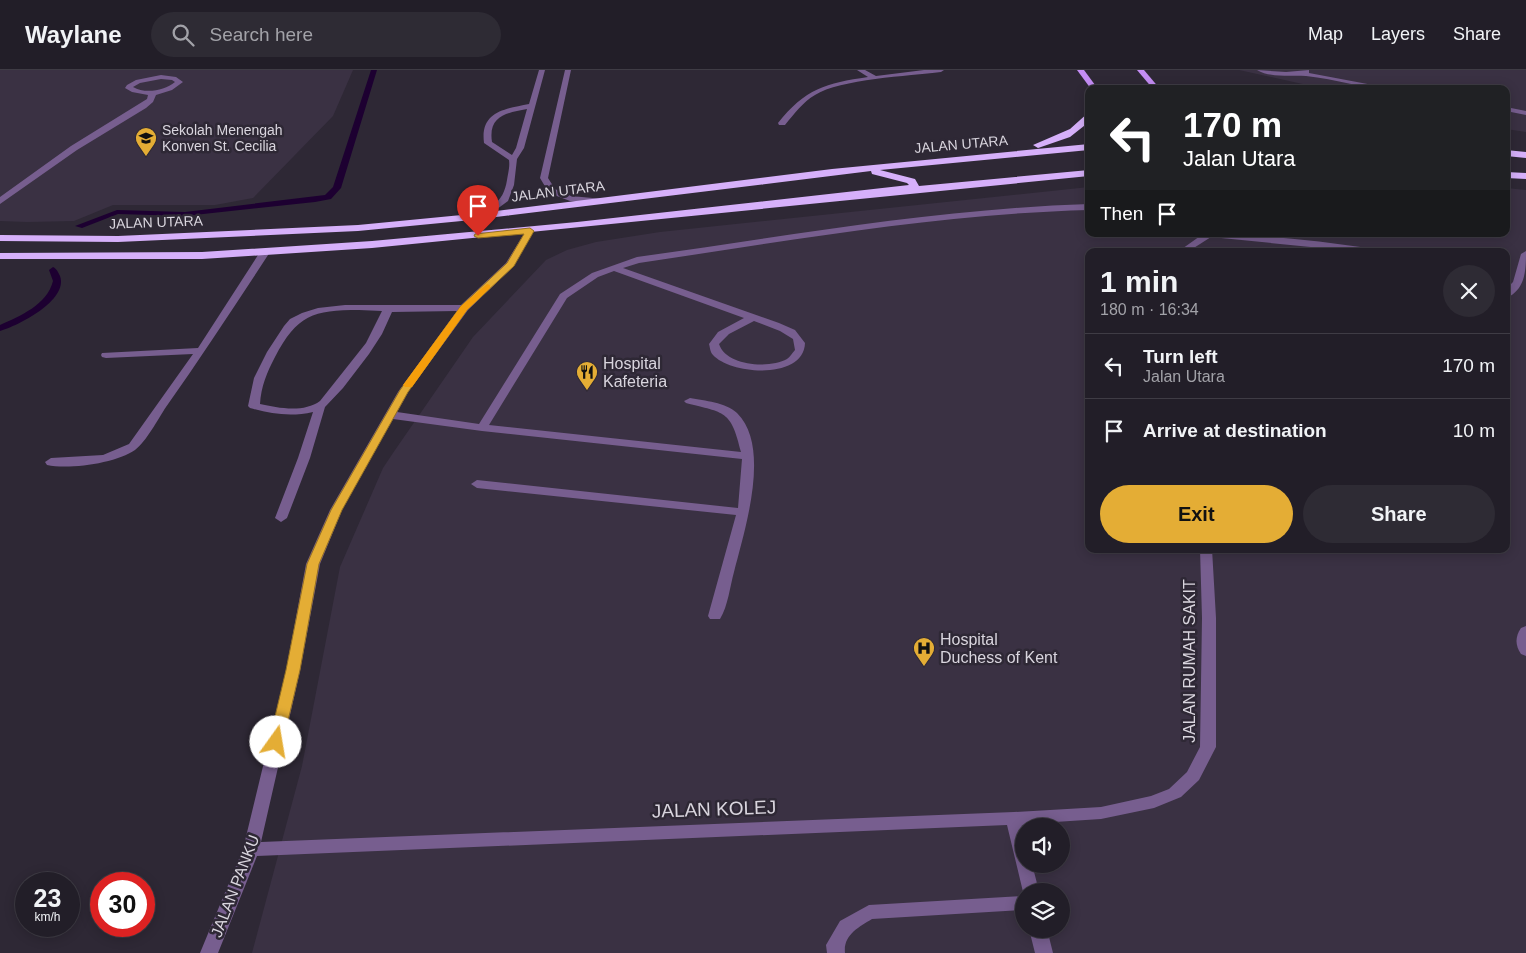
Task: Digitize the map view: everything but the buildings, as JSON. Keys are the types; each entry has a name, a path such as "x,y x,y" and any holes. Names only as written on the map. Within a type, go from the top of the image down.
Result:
{"highway":[{"path":"973,158 1056,140 1070,134 1085,121"},
{"name":"JALAN UTARA","path":"0,238 118,239 358,228 861,169 1085,147"},
{"path":"1510,153 1526,155"},
{"path":"861,169 911,181 914,188"},
{"name":"JALAN UTARA","path":"0,256 90,257 265,252 410,242 530,231 914,188 1085,173"},
{"path":"1510,175 1526,176"}],"main road":[{"path":"1080,70 1092,85"},
{"path":"1140,70 1153,85"}],"street":[{"path":"513,159 520,148 542,70"},
{"path":"568,70 544,178 552,191 570,198 600,201"},
{"path":"860,70 875,78"},
{"path":"782,123 798,103 811,92 835,84 941,70"},
{"path":"1260,70 1286,74 1306,72 1371,85"},
{"path":"154,77 174,78 179,82 168,89 153,92 132,90 129,86 138,80 154,77"},
{"path":"0,201 74,148 143,106 150,100 153,92"},
{"path":"472,216 498,206 506,199 512,186 515,165 513,159 488,143 486,130 494,117 503,112 532,106"},
{"path":"1510,110 1526,113"},
{"path":"482,428 563,296 595,275 613,268 637,260 894,222 1085,207"},
{"name":"JALAN PANKU","path":"209,953 252,849 293,670 313,564 336,510 403,392 464,308 510,265 530,231"},
{"path":"1187,248 1204,237"},
{"path":"1242,237 1348,248"},
{"path":"51,462 100,460 119,456 133,446 201,351 265,252"},
{"path":"1510,289 1518,283 1526,254"},
{"path":"613,268 753,318 792,333 798,339 799,352 792,359 782,364 754,367 727,361 718,355 714,348 721,334 753,318"},
{"path":"320,406 296,411 254,406 255,389 263,369 284,331 293,322 311,312 353,307 388,309 464,308"},
{"path":"281,518 304,458 320,406 334,392 375,338 388,309"},
{"path":"106,355 201,351"},
{"path":"690,401 708,404 726,412 737,420 748,456 749,485 715,616"},
{"path":"391,416 482,428 748,456"},
{"path":"477,484 743,512"},
{"name":"JALAN RUMAH SAKIT","path":"1175,793 1193,776 1208,748 1209,618 1206,553"},
{"path":"1526,631 1523,644 1526,651"},
{"name":"JALAN KOLEJ","path":"252,849 1101,813 1154,802 1175,793"},
{"path":"1014,818 1015,822"},
{"path":"836,953 835,945 846,926 869,912 1015,904"},
{"path":"1040,938 1044,953"}],"shaded area":[{"name":"Sekolah Menengah Konven St. Cecilia","path":"0,70 353,70 333,116 253,198 215,205 113,205 74,221 27,222 0,221"},
{"path":"1239,70 1526,70 1526,132 1510,130 1510,85 1307,85"},
{"name":"Hospital Duchess of Kent","path":"1085,187 1085,237 1510,237 1510,188 1526,190 1526,953 252,953 302,766 340,567 383,468 473,337 546,260 567,250 596,242 660,232"}],"waterway":[{"path":"79,226 117,212 185,214 328,197 337,188 374,70"},
{"path":"0,328 35,310 50,297 57,281 53,270"}],"slow traffic":[{"path":"408,385 464,308 487,286"}],"place":[{"name":"Sekolah Menengah Konven St. Cecilia","path":"146,157"},
{"name":"Hospital Kafeteria","path":"587,391"},
{"name":"Hospital Duchess of Kent","path":"924,667"}],"route":[{"path":"276,742 293,670 313,564 336,510 403,392 464,308 510,265 530,231 478,236"}]}
